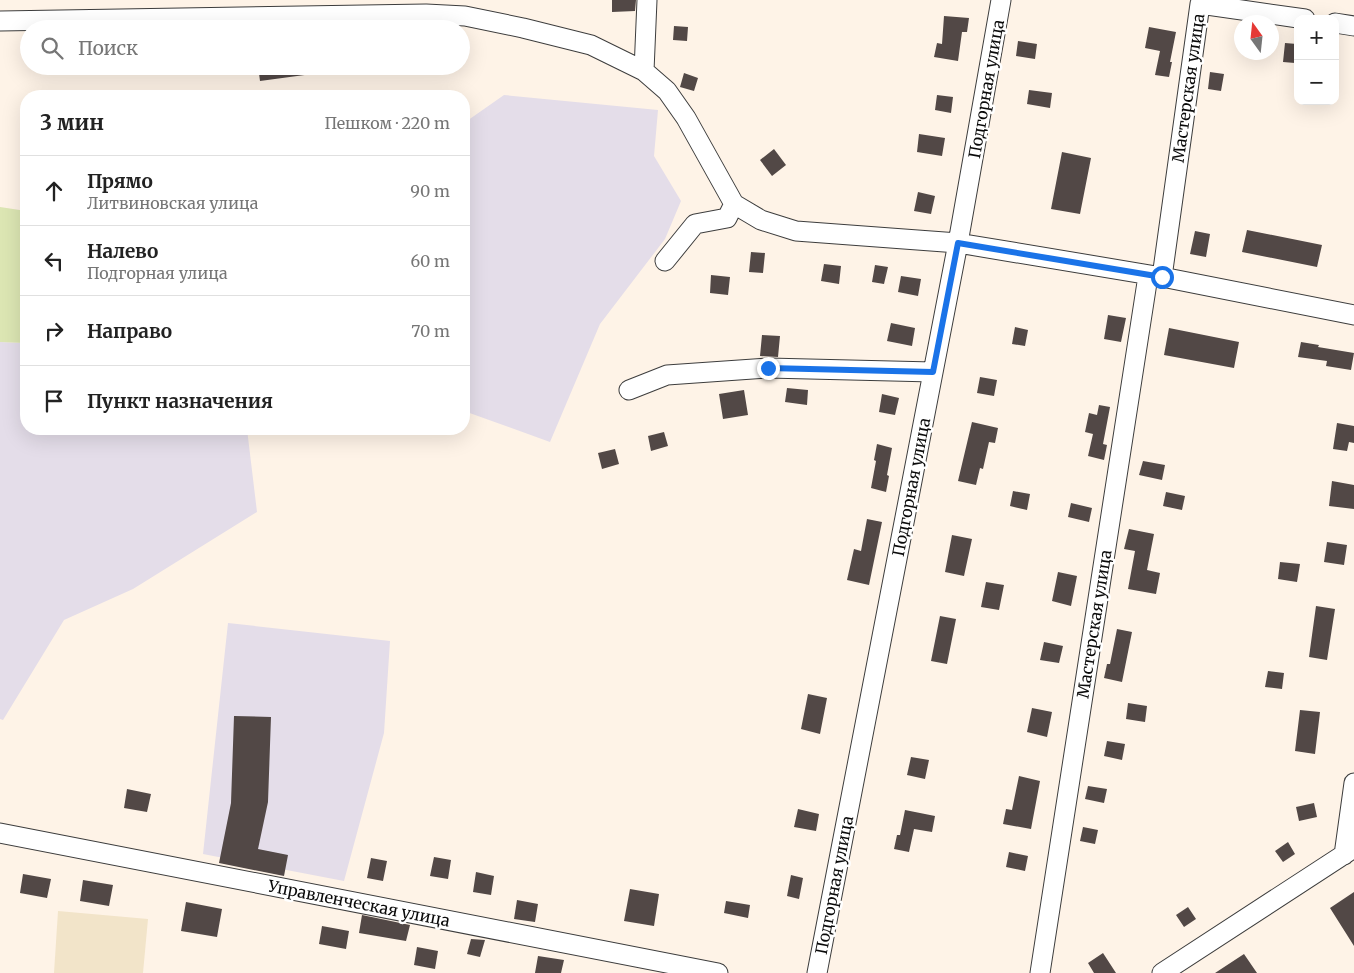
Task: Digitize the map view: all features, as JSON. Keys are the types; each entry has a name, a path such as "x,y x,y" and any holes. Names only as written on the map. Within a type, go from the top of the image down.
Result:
{"street":[{"path":"644,71 648,0"},
{"name":"Подгорная улица","path":"817,973 958,243 1001,0"},
{"name":"Мастерская улица","path":"1040,973 1200,4 1294,17"},
{"path":"56,20 422,7 524,28 591,45 644,71 667,91 686,118 734,204 761,220 796,231 958,243 1155,276 1354,315"},
{"path":"0,22 20,21"},
{"path":"1339,24 1354,26"},
{"path":"665,261 695,224 727,218 734,204"},
{"path":"630,390 667,375 768,368 933,372"},
{"path":"1162,973 1349,851 1354,783"},
{"name":"Управленческая улица","path":"0,833 708,972"}],"shaded area":[{"path":"504,95 658,110 654,156 681,201 665,239 600,324 550,442 470,413 470,119"},
{"path":"0,342 20,343 20,435 248,435 257,512 133,589 64,620 3,720 0,719"},
{"path":"228,623 390,641 384,733 344,881 203,854"},
{"path":"58,911 148,919 143,973 54,973"}],"green space":[{"path":"0,207 20,210 20,343 0,342"}],"building":[{"path":"612,0 636,0 635,11 612,12"},
{"path":"944,16 969,18 967,32 962,32 958,61 934,57 937,43 942,44"},
{"path":"674,26 688,27 687,41 673,40"},
{"path":"1149,27 1176,32 1169,77 1155,75 1160,51 1145,48"},
{"path":"1018,41 1037,44 1035,59 1016,56"},
{"path":"1285,43 1294,44 1294,63 1283,62"},
{"path":"1210,72 1224,74 1221,91 1208,89"},
{"path":"684,73 698,78 694,91 680,87"},
{"path":"259,75 305,75 260,81"},
{"path":"1029,90 1052,93 1050,108 1027,104"},
{"path":"937,95 953,97 951,113 935,110"},
{"path":"919,134 945,138 942,156 917,152"},
{"path":"774,149 786,165 772,176 760,160"},
{"path":"1062,152 1091,158 1080,214 1051,209"},
{"path":"918,192 935,196 931,214 914,211"},
{"path":"1247,230 1322,245 1317,267 1242,252"},
{"path":"1195,231 1210,234 1206,257 1190,254"},
{"path":"751,252 765,253 763,273 749,272"},
{"path":"824,264 841,266 839,284 821,281"},
{"path":"875,265 888,267 884,284 872,282"},
{"path":"711,275 730,277 728,295 710,293"},
{"path":"901,276 921,279 918,296 898,292"},
{"path":"1108,315 1126,318 1121,342 1104,339"},
{"path":"891,323 915,328 912,346 887,341"},
{"path":"1015,327 1028,330 1025,346 1012,344"},
{"path":"1169,328 1239,342 1234,368 1164,355"},
{"path":"762,335 780,336 778,357 760,356"},
{"path":"1301,342 1354,353 1351,370 1326,366 1327,361 1298,357"},
{"path":"980,377 997,380 994,396 977,393"},
{"path":"787,388 808,390 807,405 785,402"},
{"path":"744,390 748,415 723,419 719,394"},
{"path":"882,394 899,398 895,415 879,412"},
{"path":"1099,405 1110,407 1103,444 1107,445 1104,460 1088,456 1093,434 1085,432 1089,413 1097,415"},
{"path":"972,422 998,428 995,443 989,442 983,469 980,468 976,485 958,481"},
{"path":"1337,423 1354,426 1354,443 1349,442 1347,451 1333,449"},
{"path":"664,432 668,446 651,451 648,436"},
{"path":"877,444 892,448 886,492 871,488"},
{"path":"615,449 619,464 602,469 598,453"},
{"path":"1143,461 1165,465 1162,480 1139,475"},
{"path":"1332,481 1354,485 1354,509 1329,506"},
{"path":"1013,491 1030,494 1027,510 1010,506"},
{"path":"1166,492 1185,496 1182,510 1163,506"},
{"path":"1071,503 1092,508 1089,522 1068,517"},
{"path":"867,519 882,522 869,585 847,580 854,549 861,551"},
{"path":"1129,529 1154,534 1147,570 1160,573 1156,594 1128,589 1135,551 1124,549"},
{"path":"952,535 972,539 964,576 945,572"},
{"path":"1327,542 1347,545 1344,565 1324,562"},
{"path":"1280,562 1300,564 1297,582 1278,579"},
{"path":"1058,572 1077,576 1071,606 1052,601"},
{"path":"986,582 1004,585 999,610 981,607"},
{"path":"1316,606 1335,609 1327,660 1309,657"},
{"path":"940,616 956,619 947,664 931,661"},
{"path":"1117,629 1132,632 1122,682 1104,678 1107,664 1110,664"},
{"path":"1044,642 1063,646 1059,663 1040,660"},
{"path":"1268,671 1284,673 1282,689 1265,687"},
{"path":"808,694 827,698 820,734 801,729"},
{"path":"1128,703 1147,706 1145,722 1126,719"},
{"path":"1032,708 1052,712 1047,737 1027,732"},
{"path":"1300,710 1320,712 1315,754 1295,751"},
{"path":"234,716 271,717 268,802 258,849 288,855 284,876 219,863 231,803"},
{"path":"1107,741 1125,744 1122,760 1104,756"},
{"path":"911,757 929,760 925,779 907,775"},
{"path":"1019,776 1040,781 1031,829 1003,824 1006,809 1012,810"},
{"path":"1088,786 1107,789 1104,803 1085,799"},
{"path":"127,789 151,794 147,812 124,808"},
{"path":"1314,803 1317,817 1299,821 1296,807"},
{"path":"798,809 819,814 816,831 794,827"},
{"path":"905,810 935,816 932,832 914,829 909,852 894,849 897,835 900,835"},
{"path":"1083,827 1098,830 1095,844 1080,841"},
{"path":"1288,842 1295,854 1283,862 1275,851"},
{"path":"1009,852 1028,856 1025,871 1006,867"},
{"path":"434,857 451,860 448,879 430,876"},
{"path":"371,858 387,861 383,881 367,878"},
{"path":"476,872 494,876 491,895 473,892"},
{"path":"23,874 51,879 47,898 20,893"},
{"path":"791,875 803,878 799,899 787,896"},
{"path":"83,880 113,885 109,906 80,901"},
{"path":"630,889 659,894 654,926 624,921"},
{"path":"1354,892 1354,946 1330,908"},
{"path":"517,900 538,904 535,922 514,919"},
{"path":"726,901 750,905 748,918 724,913"},
{"path":"186,902 222,909 217,937 181,931"},
{"path":"1188,907 1196,919 1184,927 1176,915"},
{"path":"362,915 410,925 406,941 359,933"},
{"path":"322,926 349,931 346,949 319,944"},
{"path":"471,939 485,940 480,957 467,954"},
{"path":"417,947 438,951 435,969 414,965"},
{"path":"1103,953 1116,973 1094,973 1088,963"},
{"path":"1244,954 1257,973 1215,973"},
{"path":"538,956 564,960 561,973 535,973"}],"route":[{"path":"768,368 933,372 958,243 1162,277"}]}
